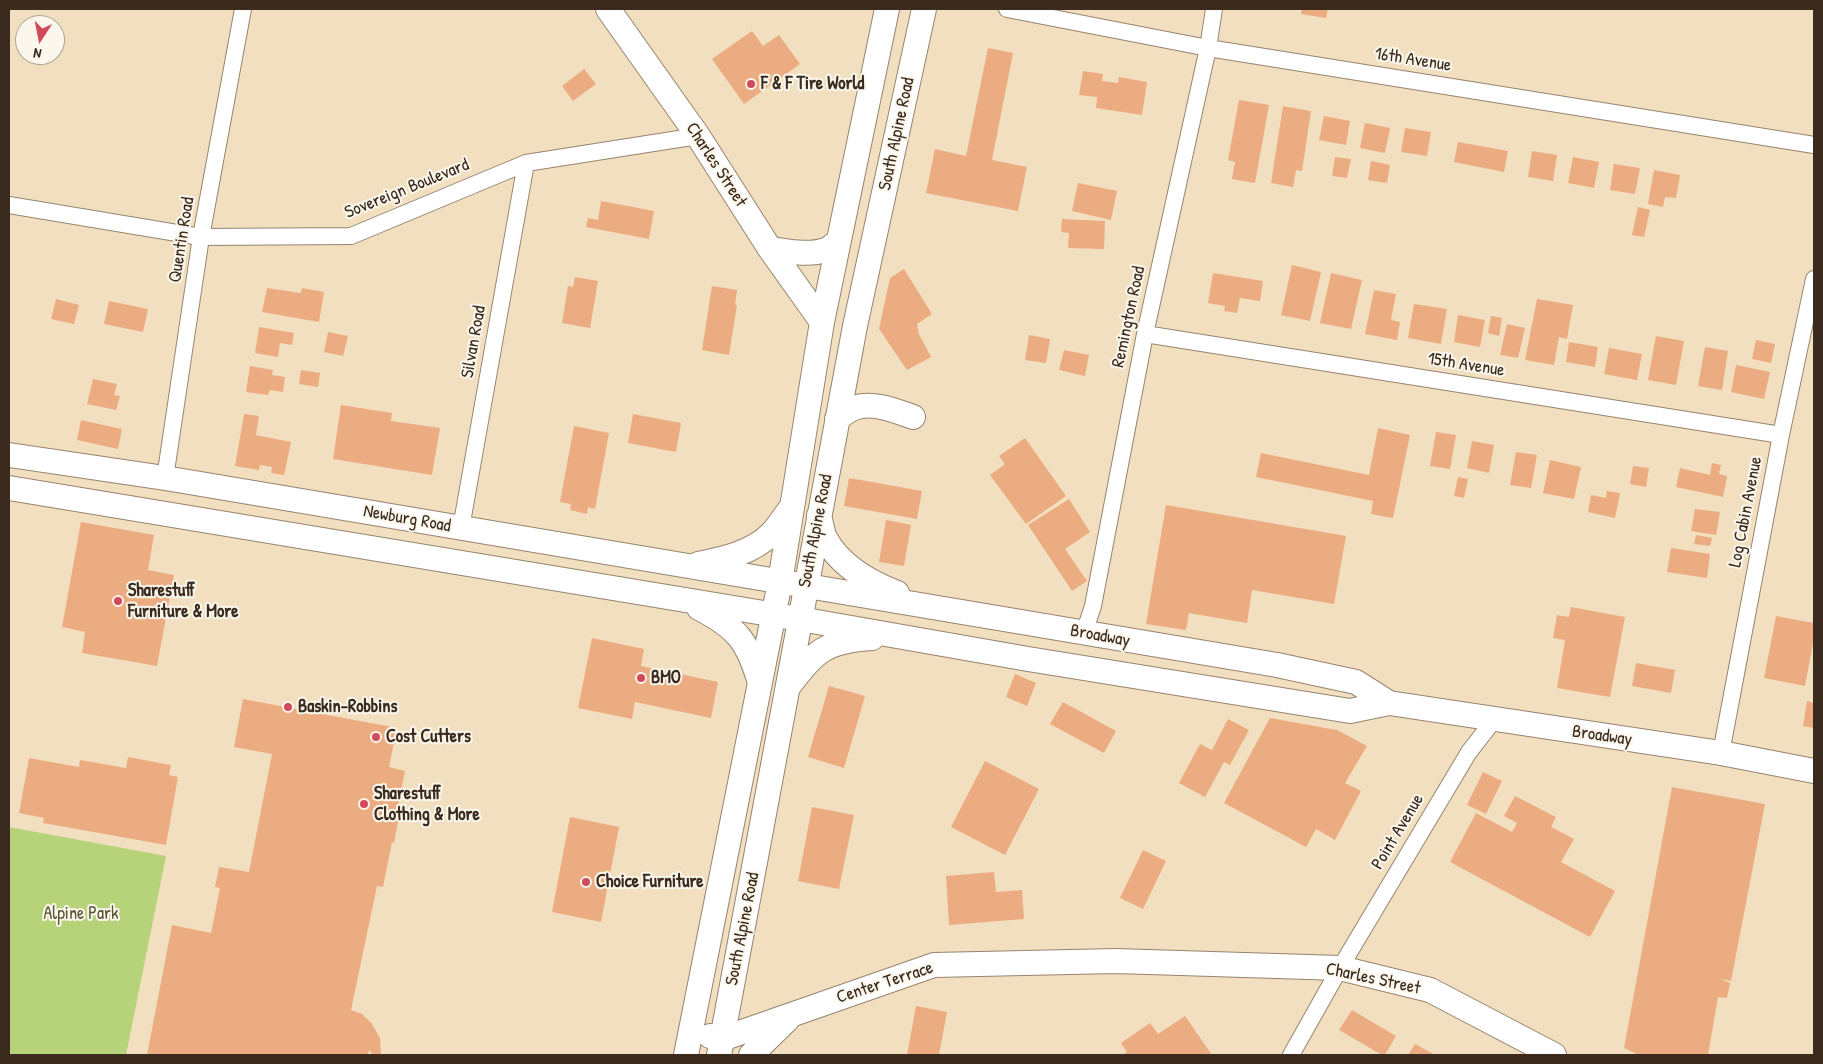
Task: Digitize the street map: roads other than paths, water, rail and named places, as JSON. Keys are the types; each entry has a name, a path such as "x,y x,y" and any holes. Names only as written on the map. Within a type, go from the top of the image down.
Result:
{"main road":[{"name":"Charles Street","path":"608,9 698,136 770,248 822,322"},
{"name":"South Alpine Road","path":"686,1055 774,615 822,322 887,9"},
{"name":"South Alpine Road","path":"720,1047 856,317 924,9"},
{"path":"770,248 791,252 814,252 826,250 838,242"},
{"path":"837,418 854,408 868,406 913,417"},
{"name":"Newburg Road","path":"9,455 165,478 806,586"},
{"name":"Newburg Road","path":"9,488 800,619"},
{"path":"217,523 223,488"},
{"path":"689,566 718,560 749,550 771,534 791,508"},
{"path":"819,514 824,536 839,558 858,574 886,589 939,608"},
{"name":"Broadway","path":"806,586 1278,665 1356,682 1389,703"},
{"path":"684,600 724,622 742,639 753,659 760,685"},
{"name":"Broadway","path":"800,619 1350,711 1389,703 1721,753 1814,771"},
{"path":"787,690 806,663 827,646 851,639 892,635"},
{"name":"Charles Street","path":"1116,961 1340,968 1430,990 1542,1052"},
{"name":"Center Terrace","path":"720,1047 797,1012 934,964 1116,961"},
{"path":"751,1055 777,1028 797,1012"},
{"path":"691,1032 720,1047"}],"street":[{"name":"Quentin Road","path":"165,478 202,236 243,9"},
{"name":"16th Avenue","path":"1007,9 1208,48 1814,145"},
{"name":"Remington Road","path":"1084,633 1092,606 1145,334 1208,48 1214,9"},
{"name":"Sovereign Boulevard","path":"9,204 202,236 351,236 526,163 698,136"},
{"name":"Silvan Road","path":"461,528 526,163"},
{"name":"Log Cabin Avenue","path":"1721,753 1780,435 1814,278"},
{"name":"15th Avenue","path":"1145,334 1780,435"},
{"name":"Point Avenue","path":"1292,1055 1340,968 1469,752 1494,720"}],"place":[{"name":"F & F Tire World","path":"751,84"},
{"name":"Sharestuff Furniture & More","path":"118,601"},
{"name":"BMO","path":"641,678"},
{"name":"Baskin-Robbins","path":"288,707"},
{"name":"Cost Cutters","path":"376,737"},
{"name":"Sharestuff Clothing & More","path":"364,804"},
{"name":"Choice Furniture","path":"586,882"}],"park label":[{"name":"Alpine Park","path":"81,914"}]}
